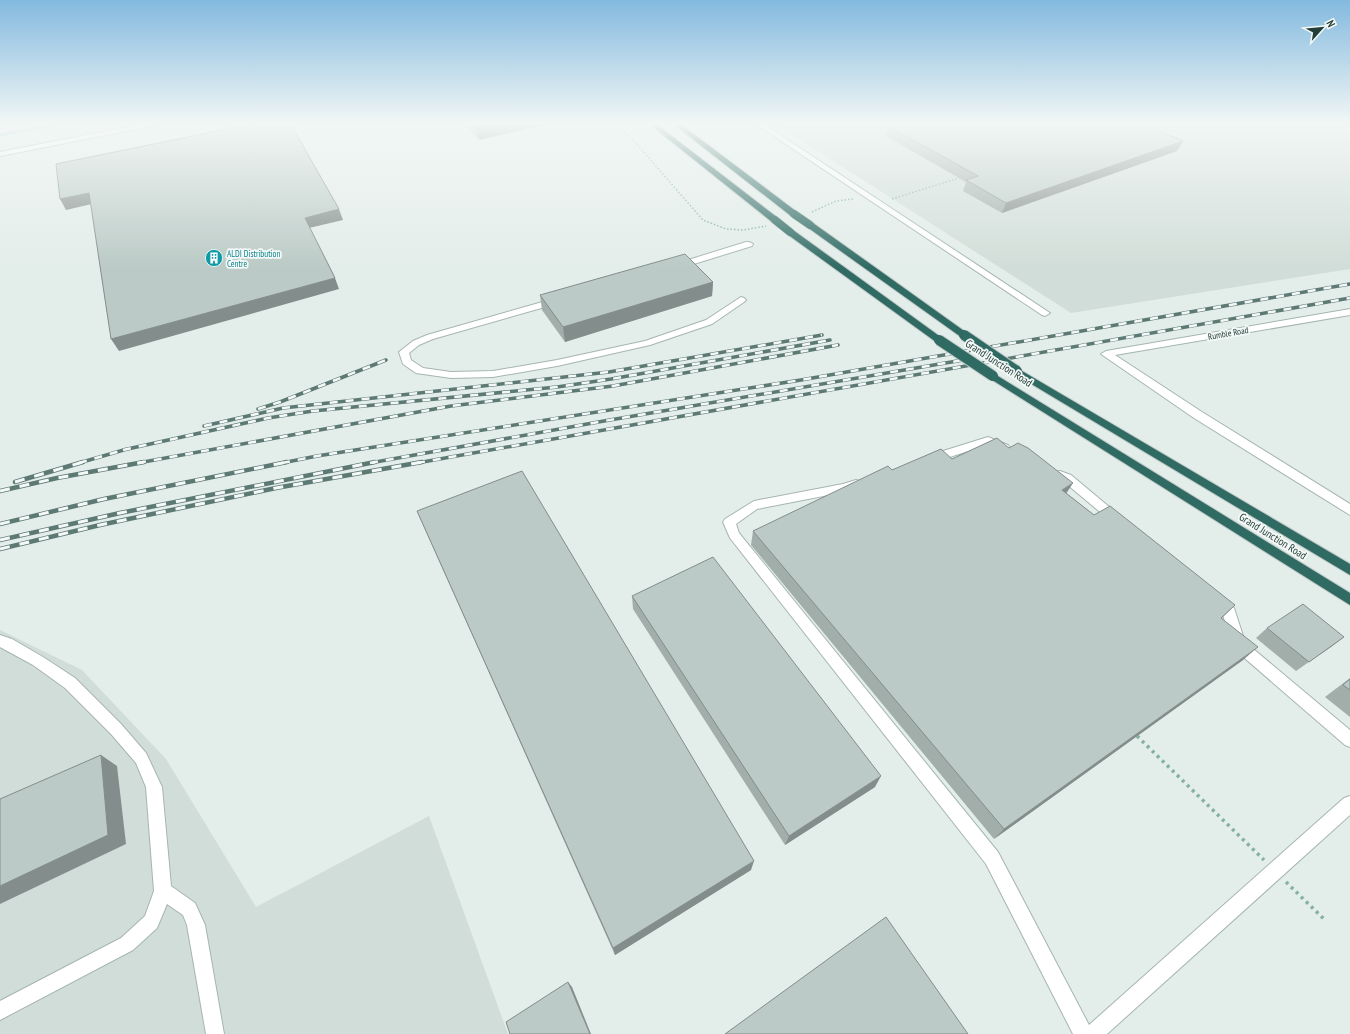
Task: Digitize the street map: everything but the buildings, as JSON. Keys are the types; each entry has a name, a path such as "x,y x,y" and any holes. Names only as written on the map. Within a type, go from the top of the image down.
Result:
{"highway":[{"name":"Grand Junction Road","path":"713,171 790,232 939,340 993,376 1350,600"},
{"name":"Grand Junction Road","path":"738,171 810,226 1017,371 1350,570"}],"street":[{"path":"830,171 1045,313"},
{"path":"671,268 748,244"},
{"path":"566,298 430,337 416,343 404,352 407,362 420,371 451,375 493,374 558,363 647,343 709,322 742,300"},
{"name":"Rumble Road","path":"1350,312 1106,354 1198,415 1350,510"},
{"path":"920,463 988,441 1017,454"},
{"path":"1045,468 1067,478 1127,528"},
{"path":"866,480 844,488 754,504 729,522 734,535 992,858 1084,1034"},
{"path":"1205,592 1229,612 1239,645 1350,740"},
{"path":"0,641 7,643 38,661 70,683 116,729 141,758 154,787 163,891 152,922 127,944 0,1011"},
{"path":"1093,1034 1350,804"},
{"path":"163,891 189,909 196,925 215,1034"}],"path":[{"path":"660,171 703,220 726,229 743,230 768,226"},
{"path":"811,212 836,201 868,196 880,195 891,200 966,176"},
{"path":"1137,736 1326,921"}],"shaded area":[{"path":"849,171 1350,171 1350,269 1071,313"},
{"path":"0,630 82,670 166,759 256,907 429,816 508,1034 0,1034"}],"railway":[{"path":"287,462 801,380 1350,284"},
{"path":"417,463 1350,298"},
{"path":"204,426 283,408 609,372 822,335"},
{"path":"125,449 268,418 313,411 557,387 611,379 830,340"},
{"path":"138,463 451,406 613,386 838,345"},
{"path":"370,463 604,421 969,359"},
{"path":"258,409 280,402 386,360"},
{"path":"79,463 125,449"},
{"path":"15,482 83,462"},
{"path":"0,491 57,478 144,462"},
{"path":"0,524 104,499 287,462"},
{"path":"282,463 287,462"},
{"path":"370,463 375,462"},
{"path":"0,549 100,525 276,488 422,462"},
{"path":"0,540 120,513 370,463"}],"place":[{"name":"ALDI Distribution Centre","path":"214,258"}]}
